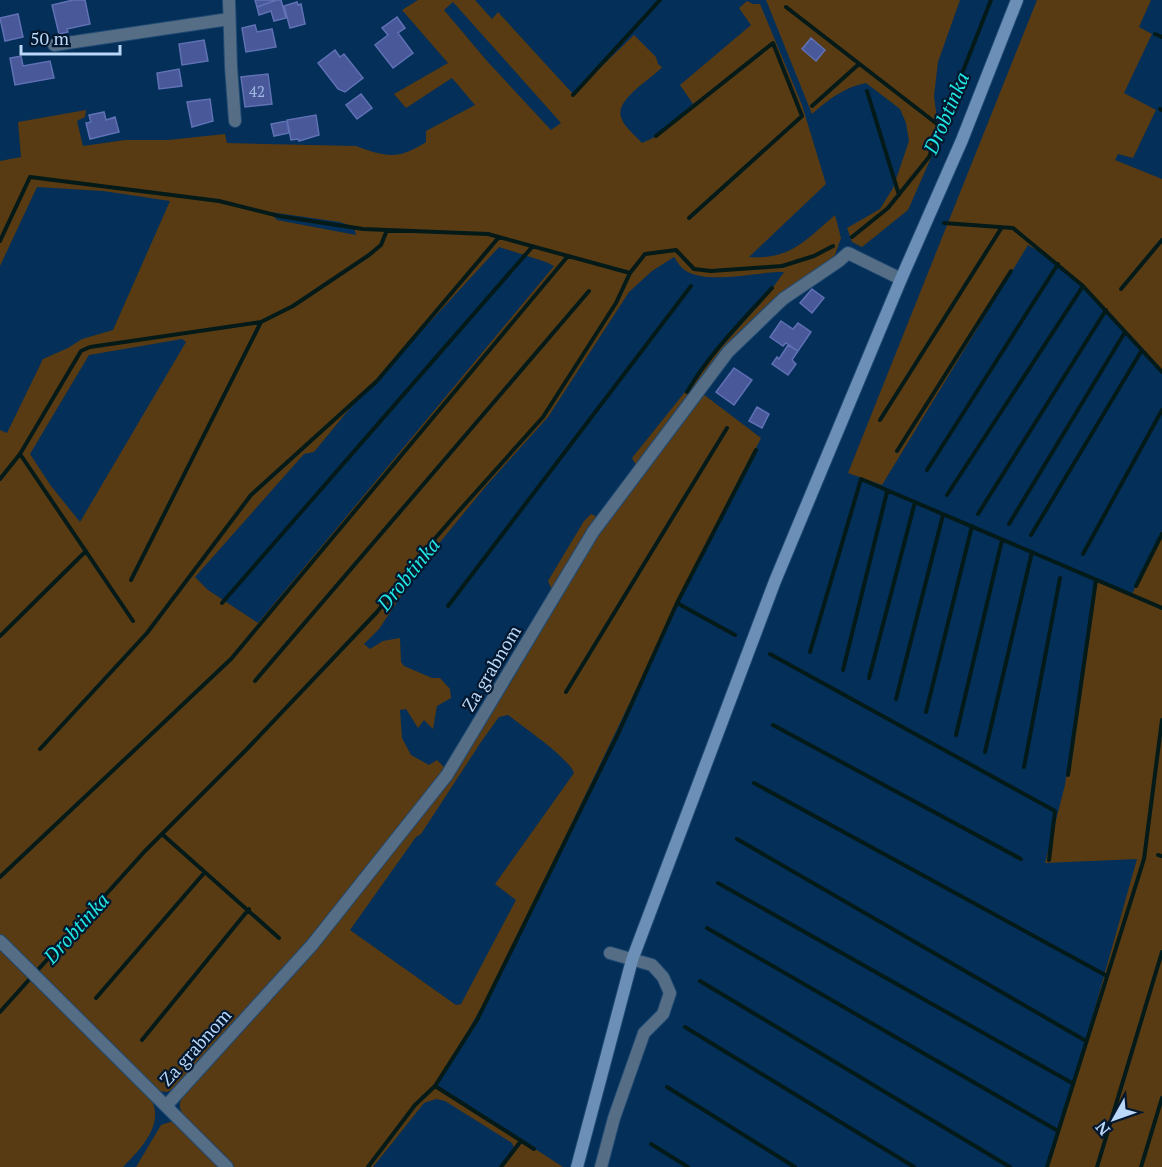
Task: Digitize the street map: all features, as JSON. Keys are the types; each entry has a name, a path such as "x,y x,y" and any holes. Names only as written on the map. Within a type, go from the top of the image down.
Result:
{"main road":[{"path":"577,1167 632,960 775,581 901,279 962,140 1017,0"}],"street":[{"path":"229,0 235,122"},
{"path":"54,45 229,19"},
{"name":"Za grabnom","path":"166,1106 312,945 447,775 592,532 728,352 783,299 848,254 901,279"},
{"name":"Za grabnom","path":"0,941 227,1167"},
{"path":"601,1167 614,1118 644,1033 663,1014 670,993 663,977 652,966 610,953"}],"shaded area":[{"path":"418,0 475,0 492,19 498,12 573,94 634,35 656,57 658,64 662,67 629,96 621,110 621,117 625,124 642,143 653,138 693,104 680,85 751,25 739,8 747,1 760,4 802,105 826,184 749,257 763,257 787,252 806,240 835,215 841,238 835,255 779,299 637,467 632,458 717,352 766,297 784,272 731,277 703,276 691,274 682,268 674,257 652,271 629,292 548,417 486,486 423,563 379,629 364,644 370,649 383,641 400,638 401,662 404,666 432,678 440,678 450,689 451,698 437,706 433,729 424,720 418,728 406,709 400,710 402,738 411,755 429,765 437,760 445,768 303,950 177,1088 167,1092 157,1091 0,935 0,430 7,433 43,359 82,339 113,330 170,201 103,191 37,187 0,266 0,161 21,157 18,122 86,110 85,117 77,121 83,146 125,140 168,140 225,134 227,143 356,146 376,153 392,155 408,152 426,142 426,131 475,105 452,78 406,108 394,94 448,63 402,10","holes":["453,2 561,123 551,130 487,61 444,10","270,212 340,222 354,227 356,235 277,220","499,247 554,266 258,623 208,590 195,577 304,454 314,452 346,413","182,339 186,342 80,522 51,486 30,454 89,355"]},
{"path":"766,0 960,0 938,62 934,96 937,136 930,160 908,210 862,247 852,242 847,228 880,209 893,188 909,141 906,123 900,109 866,83 843,91 812,114","holes":["811,38 825,50 816,60 802,49"]},
{"path":"1037,0 1151,0 1139,27 1152,34 1124,93 1156,110 1133,158 1118,154 1115,160 1162,179 1162,373 1100,303 1066,271 1028,245 882,485 848,473"},
{"path":"703,394 761,438 669,621 493,987 437,1085 563,1167 501,1167 514,1148 512,1143 445,1101 436,1099 424,1103 373,1167 234,1167 184,1116 180,1108 183,1096 302,966 477,736 597,536","holes":["508,715 555,751 574,773 495,884 516,900 461,1004 456,1005 350,930 416,837 421,834 499,717"]},
{"path":"591,514 599,518 552,590 548,581 584,521"},
{"path":"1162,531 1162,1167 1046,1167 1071,1093 1137,859 1045,863 1065,785 1095,579 1132,594"},
{"path":"0,948 151,1097 155,1108 153,1128 145,1142 123,1167 0,1167"},
{"path":"173,1121 221,1167 136,1167 161,1125"}],"building":[{"path":"85,0 90,24 67,29 68,32 59,34 52,5"},
{"path":"255,0 277,0 257,7"},
{"path":"281,0 286,18 274,21 271,11 259,15 257,7"},
{"path":"297,2 298,5 301,4 305,24 290,28 284,6"},
{"path":"18,14 23,37 5,41 0,18"},
{"path":"397,17 405,28 398,33 413,53 393,68 375,45 388,35 382,28"},
{"path":"255,25 257,32 272,29 276,47 246,52 242,28"},
{"path":"811,38 825,50 816,61 802,49"},
{"path":"204,40 208,61 182,65 179,44"},
{"path":"335,50 340,57 344,54 363,78 345,92 338,89 318,63"},
{"path":"21,56 23,66 50,61 54,78 15,85 10,58"},
{"path":"179,69 182,86 159,89 157,73"},
{"path":"268,74 272,104 245,107 241,77"},
{"path":"361,94 372,108 357,119 346,105"},
{"path":"210,99 213,121 192,127 187,102"},
{"path":"104,112 106,120 115,117 119,132 90,139 86,123 91,122 89,115"},
{"path":"316,115 319,135 299,141 298,139 291,140 287,120"},
{"path":"287,121 289,133 274,136 271,124"},
{"path":"812,289 824,298 812,313 800,303"},
{"path":"781,321 793,329 798,323 811,332 798,351 786,343 783,346 770,337"},
{"path":"788,345 798,351 792,360 796,364 788,375 772,364 777,357 779,359"},
{"path":"734,368 752,380 734,405 716,392"},
{"path":"757,407 769,414 762,428 749,421"}],"waterway":[{"path":"573,95 660,0"},
{"name":"Drobtinka","path":"852,237 888,208 929,157 991,0"},
{"path":"786,7 941,127"},
{"path":"1155,34 1162,37"},
{"path":"656,136 773,43 802,116 689,218"},
{"path":"812,106 859,64"},
{"path":"867,91 899,195"},
{"path":"0,241 30,177 219,201 279,216 363,229 488,234 630,273"},
{"path":"944,223 1013,228 1083,286 1162,372"},
{"path":"880,420 1002,227"},
{"path":"0,479 20,454 81,351 90,347 261,322 293,306 369,255 381,245 387,230"},
{"path":"40,749 147,633 251,495 377,381 499,237"},
{"path":"1121,289 1162,240"},
{"path":"222,603 533,246"},
{"name":"Drobtinka","path":"0,1012 145,851 247,749 377,612 417,559 543,417 616,303 630,273 645,254 676,250 694,269 711,271 782,266 814,256 833,246"},
{"path":"0,877 231,659 568,256"},
{"path":"927,470 1058,264"},
{"path":"897,451 1011,271"},
{"path":"448,606 691,286"},
{"path":"947,495 1083,286"},
{"path":"687,392 716,351 772,288"},
{"path":"255,681 589,291"},
{"path":"978,514 1106,310"},
{"path":"131,580 261,322"},
{"path":"1009,524 1125,332"},
{"path":"1031,535 1142,350"},
{"path":"1083,554 1162,410"},
{"path":"566,692 727,428"},
{"path":"368,1167 415,1105 435,1086 477,1020 618,734 677,603 756,450"},
{"path":"20,454 133,621"},
{"path":"810,652 861,479 1162,608"},
{"path":"843,670 887,492"},
{"path":"869,678 915,502"},
{"path":"896,699 943,515"},
{"path":"926,712 972,526"},
{"path":"1136,586 1162,534"},
{"path":"956,735 1002,540"},
{"path":"0,636 86,551"},
{"path":"985,752 1032,552"},
{"path":"1024,767 1060,578"},
{"path":"1068,775 1096,580"},
{"path":"677,603 735,635"},
{"path":"770,654 1055,811 1049,860"},
{"path":"1047,1167 1144,859 1162,720"},
{"path":"773,725 1021,859"},
{"path":"754,783 1107,976"},
{"path":"162,834 279,938"},
{"path":"737,839 1086,1041"},
{"path":"1158,855 1162,856"},
{"path":"96,998 205,872"},
{"path":"718,883 1072,1083"},
{"path":"142,1040 249,909"},
{"path":"707,928 1058,1131"},
{"path":"1097,1167 1162,952"},
{"path":"700,981 1010,1167"},
{"path":"685,1027 914,1167"},
{"path":"435,1086 534,1149"},
{"path":"667,1087 795,1167"},
{"path":"1141,1167 1162,1098"},
{"path":"501,1167 521,1141"},
{"path":"651,1144 688,1167"}]}
